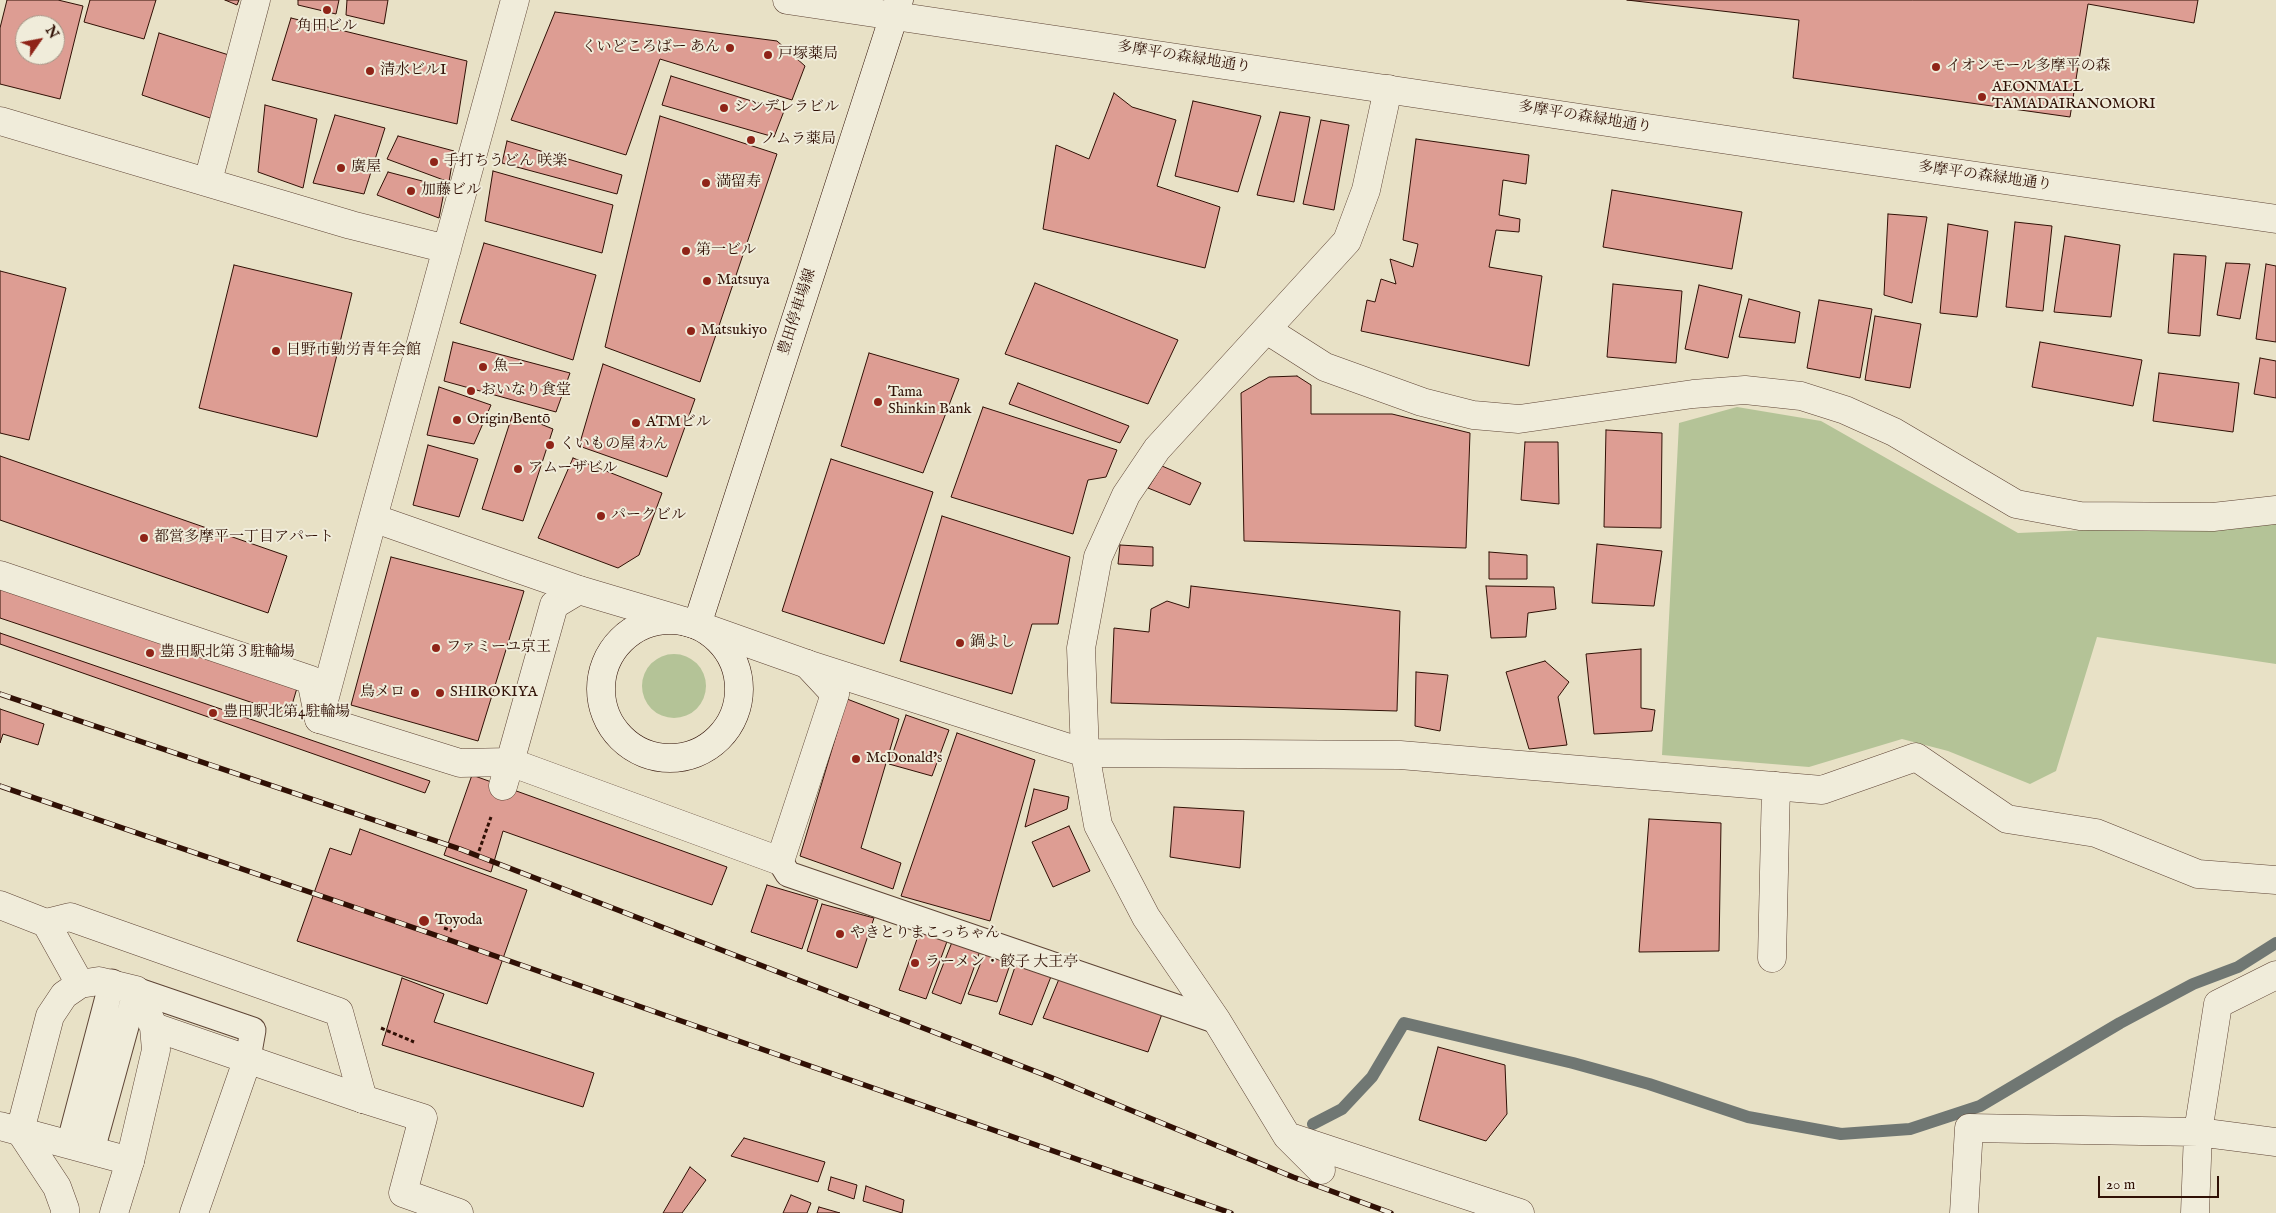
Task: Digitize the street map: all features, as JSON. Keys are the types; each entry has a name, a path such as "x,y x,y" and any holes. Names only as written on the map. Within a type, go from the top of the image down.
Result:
{"street":[{"path":"208,181 256,0"},
{"path":"319,718 515,0"},
{"name":"多摩平の森緑地通り","path":"787,0 896,7 1388,89 2276,219"},
{"name":"豊田停車場線","path":"697,625 896,7"},
{"path":"1321,1170 1287,1136 1217,1021 1146,917 1098,825 1085,753 1081,648 1098,557 1126,495 1157,449 1347,241 1366,190 1388,89"},
{"path":"0,121 208,181 350,225 447,249"},
{"path":"1267,330 1325,367 1422,402 1473,415 1519,419 1693,394 1745,390 1801,396 1845,410 1894,432 2016,504 2080,516 2213,516 2276,510"},
{"path":"373,518 580,590 697,625 807,664 1085,753 1400,756 1822,790 1916,757 2007,819 2096,833 2198,874 2276,880"},
{"path":"0,575 311,680 319,718"},
{"path":"506,774 554,605 580,590"},
{"path":"676,619 697,625 712,633 728,651 739,680 738,704 729,727 716,741 696,754 666,759 642,753 616,734 604,713 600,682 606,658 630,631 652,621 676,619"},
{"path":"319,718 460,762 506,774 780,861 835,694 807,664"},
{"path":"1772,958 1776,786"},
{"path":"0,905 46,923 154,1027 423,1118 400,1203 459,1213"},
{"path":"46,923 70,917 339,1012 363,1099"},
{"path":"2195,1213 2198,1132 2218,1004 2276,975"},
{"path":"10,1129 50,1016 64,995 111,984"},
{"path":"114,1213 130,1160 156,1050 154,1027"},
{"path":"194,1213 248,1058"},
{"path":"1964,1213 1969,1128 2198,1132 2276,1142"},
{"path":"10,1129 130,1160"},
{"path":"10,1129 57,1187 65,1213"},
{"path":"1287,1136 1520,1213"}],"lane":[{"path":"780,861 788,874 1217,1021"},
{"path":"111,984 253,1030 248,1058"},
{"path":"75,1146 111,984"},
{"path":"75,1146 111,984"}],"path":[{"path":"444,928 452,931"}],"green space":[{"path":"1737,407 1821,421 2018,533 2276,522 2276,664 2097,637 2056,771 2030,784 1948,751 1902,739 1809,767 1662,755 1679,423"},
{"path":"668,654 680,654 697,663 704,674 706,686 704,698 697,709 680,718 668,718 656,713 647,704 642,692 642,680 647,668 656,659"}],"building":[{"path":"7,0 58,0 83,6 60,99 0,84 0,28"},
{"path":"90,0 156,0 144,39 84,22"},
{"path":"225,0 239,0 237,5"},
{"name":"角田ビル","path":"298,0 339,0 336,14 298,5"},
{"path":"347,0 388,0 384,24 346,15"},
{"name":"イオンモール多摩平の森","path":"1627,0 2198,0 2194,23 2088,4 2070,117 1793,78 1799,20"},
{"path":"555,12 777,41 805,66 792,100 660,59 626,155 511,120"},
{"name":"清水ビルI","path":"291,18 467,61 457,124 272,80"},
{"path":"159,33 232,56 216,120 142,95"},
{"name":"シンデレラビル","path":"671,76 784,111 774,137 662,105"},
{"path":"1114,93 1132,107 1176,120 1157,186 1220,207 1205,268 1043,229 1056,145 1089,159"},
{"path":"1193,101 1261,116 1238,192 1175,176"},
{"path":"265,105 317,119 303,188 258,172"},
{"path":"1280,112 1310,117 1294,202 1257,195"},
{"path":"335,115 385,128 364,194 313,183"},
{"name":"第一ビル","path":"660,116 777,154 700,382 605,347"},
{"path":"1321,120 1349,125 1334,210 1303,204"},
{"path":"398,136 454,151 449,182 387,159"},
{"path":"1416,139 1529,155 1526,184 1503,180 1499,215 1520,219 1519,232 1496,230 1489,267 1542,276 1529,366 1361,331 1367,300 1375,302 1381,279 1396,284 1390,259 1413,267 1418,244 1403,240"},
{"path":"507,141 622,175 617,194 502,163"},
{"path":"493,171 613,205 602,253 485,221"},
{"name":"加藤ビル","path":"388,172 445,187 439,218 377,195"},
{"path":"1612,190 1742,212 1732,269 1603,247"},
{"path":"1888,214 1927,217 1912,303 1884,295"},
{"path":"2015,222 2052,226 2043,311 2006,307"},
{"path":"1948,224 1988,231 1977,317 1940,313"},
{"path":"2065,236 2120,245 2111,317 2054,312"},
{"path":"484,243 596,275 573,360 460,323"},
{"path":"2174,254 2206,256 2200,336 2168,333"},
{"path":"2226,263 2250,264 2240,319 2217,315"},
{"path":"2266,264 2276,266 2276,342 2256,339"},
{"name":"日野市勤労青年会館","path":"234,265 352,293 317,437 199,408"},
{"path":"0,271 66,288 29,440 0,433"},
{"path":"1035,283 1178,340 1148,404 1005,354"},
{"path":"1613,284 1682,291 1676,363 1607,357"},
{"path":"1699,285 1742,295 1728,358 1685,349"},
{"path":"1749,299 1800,312 1795,343 1739,337"},
{"path":"1819,300 1872,309 1860,378 1807,368"},
{"path":"1875,316 1921,324 1910,388 1865,380"},
{"path":"453,342 570,373 556,412 444,381"},
{"path":"2040,342 2142,360 2133,406 2032,387"},
{"path":"869,353 959,379 923,473 841,446"},
{"path":"2260,358 2276,361 2276,398 2254,394"},
{"name":"ATMビル","path":"603,364 695,399 667,477 579,446"},
{"path":"2159,373 2239,383 2233,432 2153,421"},
{"path":"1297,376 1311,385 1311,414 1392,414 1470,433 1466,548 1244,541 1241,393 1269,377"},
{"path":"1018,383 1129,426 1120,443 1009,404"},
{"name":"Origin Bentō","path":"439,387 491,405 474,444 427,435"},
{"path":"983,407 1117,450 1106,477 1088,480 1073,534 951,497"},
{"name":"アムーザビル","path":"513,413 553,429 523,521 482,509"},
{"path":"1606,430 1662,433 1661,528 1604,527"},
{"path":"1525,442 1558,442 1559,504 1521,500"},
{"path":"428,445 478,459 459,517 413,505"},
{"name":"都営多摩平一丁目アパート","path":"0,456 287,556 268,613 0,520"},
{"name":"パークビル","path":"573,458 662,493 639,555 618,568 538,538"},
{"path":"831,459 933,492 884,644 782,611"},
{"path":"1162,466 1201,483 1190,505 1148,488"},
{"path":"942,516 1070,557 1058,624 1032,624 1012,694 900,661"},
{"path":"1597,544 1662,551 1654,606 1592,603"},
{"path":"1120,545 1153,547 1153,566 1118,564"},
{"path":"1489,552 1527,555 1527,579 1489,579"},
{"name":"ファミーユ京王","path":"391,557 524,591 478,741 351,705"},
{"name":"豊田駅北第３駐輪場","path":"0,585 297,688 289,715 0,618"},
{"path":"1191,586 1400,611 1397,711 1111,703 1114,628 1149,632 1151,609 1167,601 1189,608"},
{"path":"1486,586 1554,587 1556,609 1528,613 1526,637 1491,638"},
{"name":"豊田駅北第4駐輪場","path":"0,633 430,781 425,793 0,644"},
{"path":"1641,649 1641,708 1655,710 1652,731 1594,734 1586,654"},
{"path":"1545,661 1569,682 1558,697 1567,745 1529,749 1506,672"},
{"path":"1416,672 1448,675 1440,731 1415,726"},
{"path":"847,699 899,719 861,848 901,863 893,889 800,856"},
{"path":"0,709 44,724 38,745 3,734 0,743"},
{"path":"906,715 949,730 932,776 889,764"},
{"path":"957,733 1035,760 990,921 901,896"},
{"path":"472,775 727,867 712,905 503,831 491,872 444,855"},
{"path":"1034,789 1069,797 1067,809 1025,827"},
{"path":"1174,807 1244,811 1240,868 1170,857"},
{"path":"1649,819 1721,823 1719,951 1639,952"},
{"path":"1069,826 1090,871 1053,887 1032,842"},
{"path":"360,829 527,890 487,1004 297,941 330,848 351,855"},
{"path":"767,885 818,900 802,949 751,932"},
{"path":"822,904 874,918 857,968 807,951"},
{"path":"922,925 949,936 926,999 899,990"},
{"path":"954,937 981,948 961,1004 932,993"},
{"path":"986,950 1012,959 997,1002 968,994"},
{"path":"1017,961 1052,974 1032,1025 999,1014"},
{"path":"402,978 444,994 434,1022 594,1073 583,1107 382,1045"},
{"path":"1059,979 1162,1014 1148,1052 1043,1018"},
{"path":"1438,1047 1505,1065 1507,1114 1486,1141 1419,1120"},
{"path":"744,1138 825,1162 818,1182 731,1156"},
{"path":"690,1167 706,1180 682,1213 663,1213"},
{"path":"831,1177 857,1185 854,1199 828,1190"},
{"path":"866,1186 904,1200 902,1213 863,1201"},
{"path":"791,1195 811,1203 807,1213 783,1213"},
{"path":"819,1207 840,1213 817,1213"}],"waterway":[{"path":"1313,1124 1342,1109 1372,1077 1404,1023 1573,1063 1649,1084 1748,1117 1841,1134 1910,1129 1980,1106 2120,1023 2193,984 2238,967 2276,943"}],"railway":[{"path":"0,694 460,849 1050,1077 1293,1177 1391,1213"},
{"path":"0,786 438,936 1231,1213"}],"place":[{"name":"角田ビル","path":"327,10"},
{"name":"くいどころばー あん","path":"730,48"},
{"name":"戸塚薬局","path":"768,55"},
{"name":"イオンモール多摩平の森","path":"1936,67"},
{"name":"清水ビルI","path":"370,71"},
{"name":"AEONMALL TAMADAIRANOMORI","path":"1982,97"},
{"name":"シンデレラビル","path":"724,108"},
{"name":"ノムラ薬局","path":"751,140"},
{"name":"手打ちうどん 咲楽","path":"434,162"},
{"name":"廣屋","path":"341,168"},
{"name":"満留寿","path":"706,183"},
{"name":"加藤ビル","path":"411,191"},
{"name":"第一ビル","path":"686,251"},
{"name":"Matsuya","path":"707,281"},
{"name":"Matsukiyo","path":"691,331"},
{"name":"日野市勤労青年会館","path":"276,351"},
{"name":"魚一","path":"483,367"},
{"name":"おいなり食堂","path":"471,391"},
{"name":"Tama Shinkin Bank","path":"878,402"},
{"name":"Origin Bentō","path":"457,420"},
{"name":"ATMビル","path":"636,423"},
{"name":"くいもの屋 わん","path":"550,445"},
{"name":"アムーザビル","path":"518,469"},
{"name":"パークビル","path":"601,516"},
{"name":"都営多摩平一丁目アパート","path":"144,538"},
{"name":"鍋よし","path":"960,643"},
{"name":"ファミーユ京王","path":"436,648"},
{"name":"豊田駅北第３駐輪場","path":"150,653"},
{"name":"鳥メロ","path":"415,693"},
{"name":"SHIROKIYA","path":"440,693"},
{"name":"豊田駅北第4駐輪場","path":"213,713"},
{"name":"McDonald's","path":"856,759"},
{"name":"Toyoda","path":"424,921"},
{"name":"やきとりまこっちゃん","path":"840,934"},
{"name":"ラーメン・餃子 大王亭","path":"915,963"}]}
